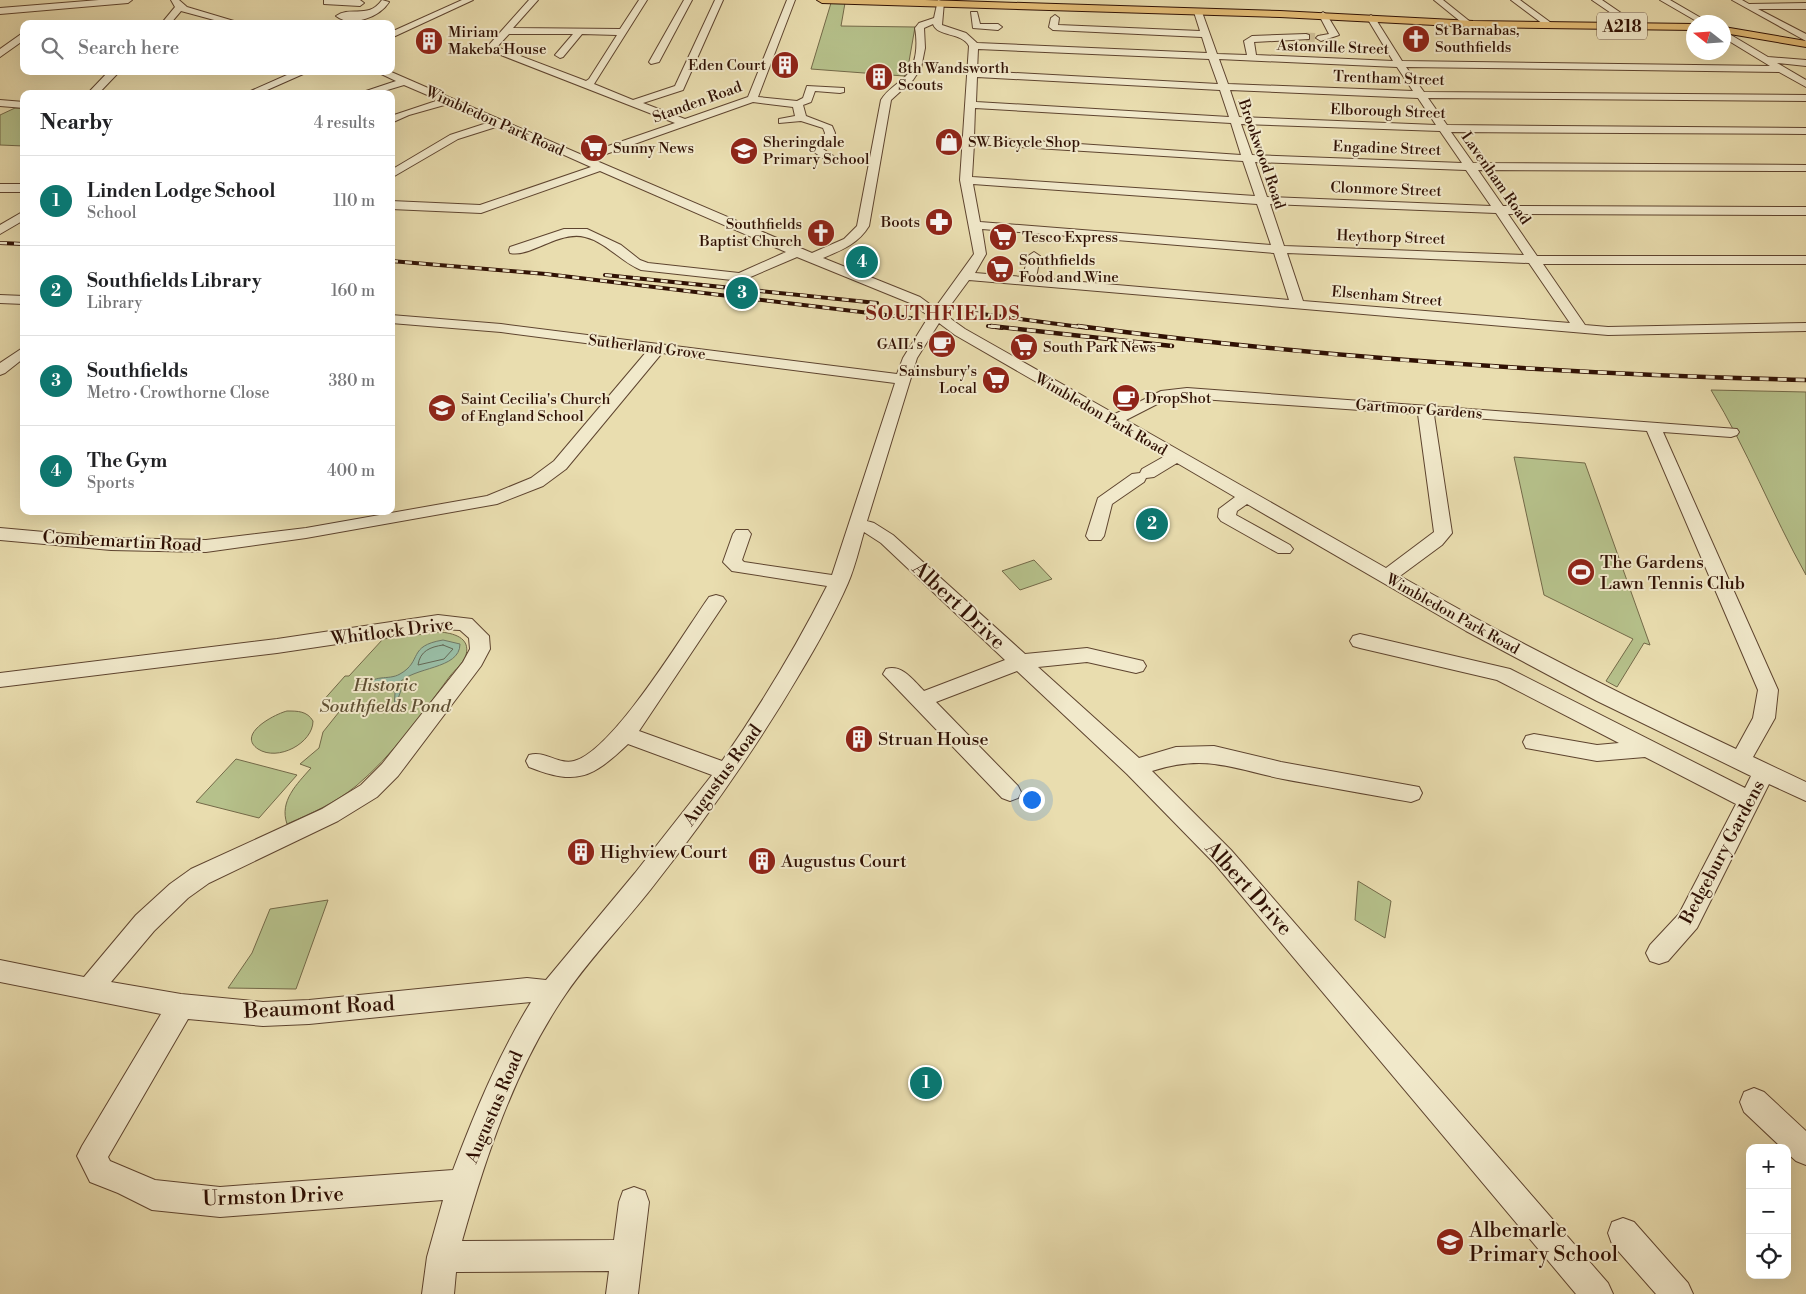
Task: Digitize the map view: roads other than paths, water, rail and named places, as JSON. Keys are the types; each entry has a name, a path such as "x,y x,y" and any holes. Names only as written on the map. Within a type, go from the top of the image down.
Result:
{"main road":[{"name":"A218","path":"822,0 940,2 975,11 993,2 1469,24 1686,27"},
{"path":"1731,31 1806,44"}],"street":[{"path":"88,3 101,0"},
{"path":"0,11 128,0"},
{"path":"175,0 182,8"},
{"path":"329,0 328,3 333,4 387,1"},
{"path":"395,33 469,0"},
{"path":"534,0 491,48 685,123"},
{"path":"586,85 593,81 643,0"},
{"path":"654,62 688,0"},
{"path":"633,103 679,88 719,0"},
{"name":"Standen Road","path":"581,159 752,99 791,0"},
{"path":"1438,0 1469,24"},
{"path":"1515,0 1550,25"},
{"path":"1596,0 1636,26"},
{"path":"1664,0 1691,15"},
{"path":"1736,0 1806,38"},
{"path":"351,20 340,16 379,11 387,1"},
{"path":"937,23 940,2"},
{"path":"42,17 70,5"},
{"path":"1749,6 1806,6"},
{"path":"168,20 177,9 182,8 226,20"},
{"path":"975,11 976,26 997,22"},
{"name":"Brookwood Road","path":"1198,12 1298,306"},
{"path":"356,20 367,14"},
{"path":"1321,38 1334,35 1323,16"},
{"path":"1055,18 1053,27 1206,34"},
{"name":"Lavenham Road","path":"1371,18 1420,95 1581,329"},
{"path":"812,258 852,240 860,234 886,100 889,93 909,80 918,68 921,34 926,28 937,23 965,36 972,41 974,46"},
{"path":"507,31 623,32"},
{"path":"560,55 580,31"},
{"path":"1252,59 1249,41 1252,39 1306,37"},
{"path":"0,54 20,38"},
{"path":"1731,38 1806,84"},
{"name":"Astonville Street","path":"974,46 1214,58 1400,64 1781,69"},
{"name":"Augustus Road","path":"438,1294 442,1256 463,1184 503,1082 524,1038 552,992 644,880 727,772 813,634 839,582 858,526 902,379 915,348 980,254 966,180 974,46"},
{"path":"1763,58 1806,63"},
{"name":"Trentham Street","path":"972,74 1224,88 1420,95 1806,98"},
{"path":"96,90 111,75"},
{"path":"259,90 295,75"},
{"name":"Wimbledon Park Road","path":"389,75 924,305 960,332 1386,577 1570,678 1806,792"},
{"path":"376,90 405,82"},
{"path":"752,99 798,104 807,100 811,88 840,90"},
{"path":"395,118 405,113 448,101"},
{"path":"0,103 20,104"},
{"path":"798,104 801,118"},
{"name":"Elborough Street","path":"970,105 1235,121 1444,128 1806,131"},
{"path":"783,121 801,118 829,128 828,142 818,147 817,150 831,159"},
{"path":"395,173 454,137 499,123"},
{"name":"Engadine Street","path":"968,140 1248,158 1470,166 1806,168"},
{"path":"395,205 481,209 600,167"},
{"name":"Clonmore Street","path":"966,180 1262,200 1499,210 1806,210"},
{"path":"0,188 20,188"},
{"path":"0,230 20,218"},
{"name":"Heythorp Street","path":"975,225 1278,249 1591,261 1806,260"},
{"path":"526,249 564,233 587,233 616,248 635,263 646,267 732,277 749,274 797,252"},
{"path":"1028,282 1034,256"},
{"name":"Elsenham Street","path":"966,276 1581,329 1647,332 1806,327"},
{"path":"0,299 20,300"},
{"name":"Sutherland Grove","path":"395,319 502,328 902,379"},
{"name":"Combemartin Road","path":"0,534 121,545 206,546 334,529 491,500 531,486 549,475 560,465 657,349"},
{"path":"0,370 20,354"},
{"name":"Gartmoor Gardens","path":"1113,421 1166,394 1175,393 1732,432"},
{"path":"1386,577 1436,541 1443,533 1425,410"},
{"path":"1653,427 1768,690 1770,700 1767,711 1740,761"},
{"path":"1095,536 1104,502 1143,475 1176,457"},
{"path":"1246,497 1228,509 1227,517 1284,550"},
{"name":"Albert Drive","path":"858,526 868,527 887,539 1135,768 1256,892 1597,1294"},
{"path":"742,534 732,562 739,567 839,582"},
{"path":"537,761 555,768 573,770 596,761 625,734 716,601"},
{"name":"Whitlock Drive","path":"0,680 276,646 438,622 465,624 479,636 480,649 471,666 390,770 370,791 351,804 200,876 145,923 89,990"},
{"path":"1360,641 1490,669 1503,674 1645,749 1750,801"},
{"path":"921,700 1019,662 1087,655 1136,666"},
{"path":"893,674 921,700 1010,792"},
{"path":"625,734 727,772"},
{"path":"1534,742 1597,753 1645,749"},
{"path":"1135,768 1176,756 1214,754 1281,770 1411,793"},
{"name":"Bedgebury Gardens","path":"1660,954 1688,920 1764,773"},
{"name":"Beaumont Road","path":"0,971 89,990 181,1006 280,1013 527,990 552,992"},
{"name":"Urmston Drive","path":"181,1006 92,1156 100,1172 124,1180 152,1195 220,1202 463,1184"},
{"path":"1754,1102 1806,1152"},
{"path":"622,1294 634,1202"},
{"path":"1623,1233 1677,1294"},
{"path":"442,1256 627,1255"}],"water":[{"path":"443,640 460,644 458,652 452,659 405,678 398,684 401,690 394,711 395,693 391,689 365,688 372,680 400,674 407,669 424,646"}],"tunnel":[{"path":"1306,37 1321,38"}],"railway":[{"path":"0,243 20,244"},
{"path":"395,261 546,274 911,318"},
{"path":"605,275 877,303"},
{"path":"974,313 1088,328"},
{"path":"988,326 1002,328"},
{"path":"991,326 1172,346"},
{"path":"1078,326 1260,347 1441,363 1623,374 1806,380"}],"place":[{"name":"St Barnabas, Southfields","path":"1416,39"},
{"name":"Miriam Makeba House","path":"429,41"},
{"name":"Eden Court","path":"785,65"},
{"name":"8th Wandsworth Scouts","path":"879,77"},
{"name":"SW Bicycle Shop","path":"949,142"},
{"name":"Sunny News","path":"594,148"},
{"name":"Sheringdale Primary School","path":"744,151"},
{"name":"Boots","path":"939,222"},
{"name":"Southfields Baptist Church","path":"821,233"},
{"name":"Tesco Express","path":"1003,237"},
{"name":"The Gym","path":"862,262"},
{"name":"Southfields Food and Wine","path":"1000,269"},
{"name":"Southfields","path":"742,293"},
{"name":"GAIL's","path":"942,344"},
{"name":"South Park News","path":"1024,347"},
{"name":"Sainsbury's Local","path":"996,380"},
{"name":"DropShot","path":"1126,398"},
{"name":"Saint Cecilia's Church of England School","path":"442,408"},
{"name":"Southfields Library","path":"1152,524"},
{"name":"The Gardens Lawn Tennis Club","path":"1581,572"},
{"name":"Struan House","path":"859,739"},
{"name":"Highview Court","path":"581,852"},
{"name":"Augustus Court","path":"762,861"},
{"name":"Linden Lodge School","path":"926,1083"},
{"name":"Albemarle Primary School","path":"1450,1242"}],"district":[{"name":"SOUTHFIELDS","path":"943,313"}],"park label":[{"name":"Historic Southfields Pond","path":"385,695"}]}
